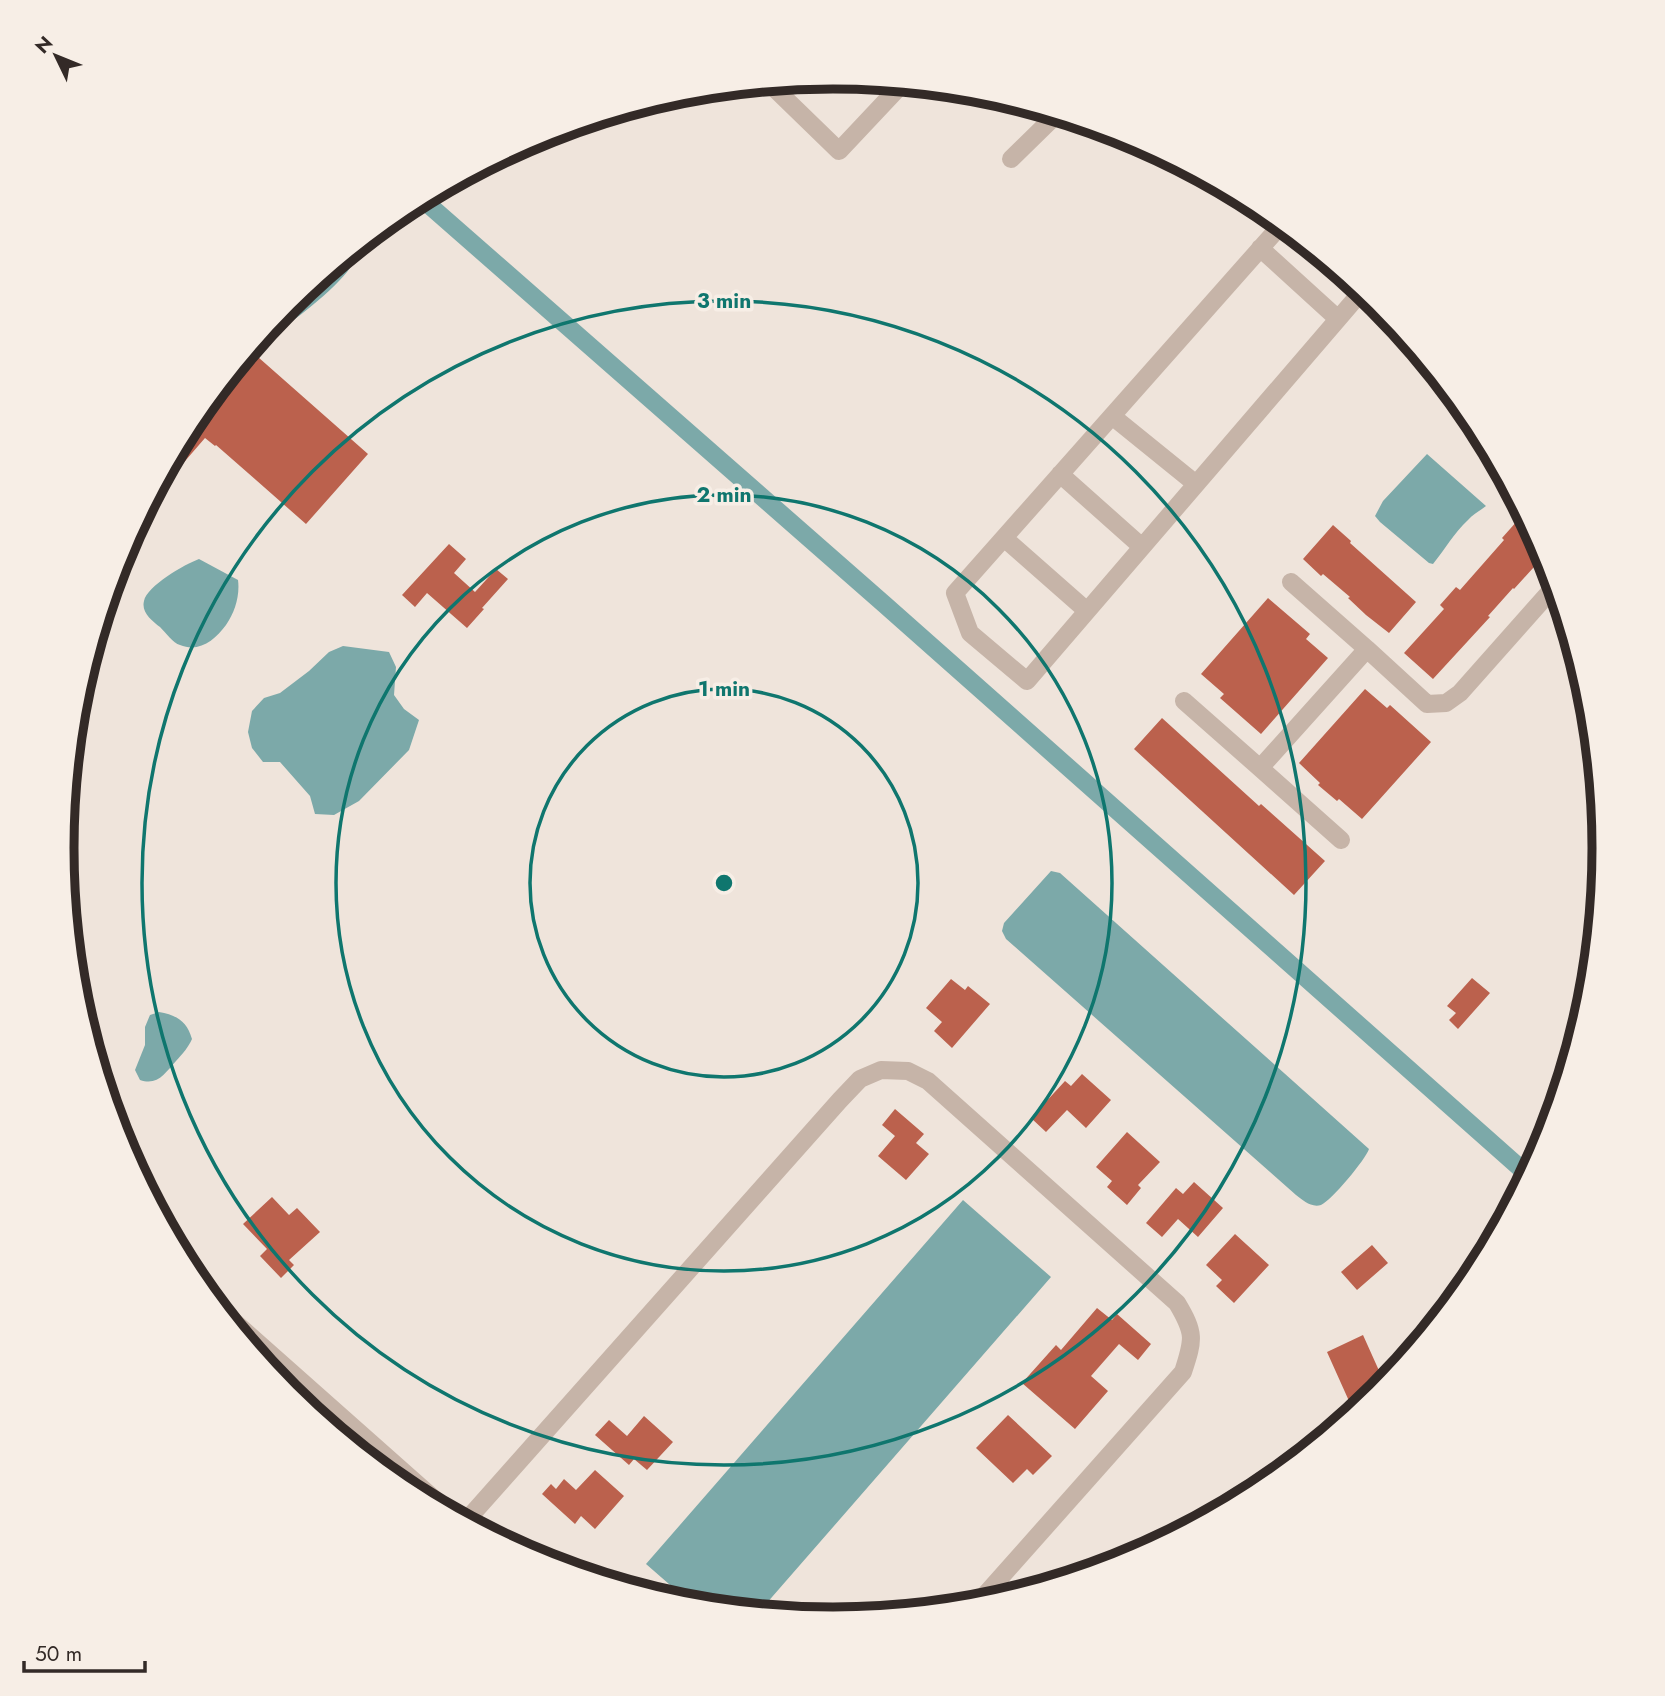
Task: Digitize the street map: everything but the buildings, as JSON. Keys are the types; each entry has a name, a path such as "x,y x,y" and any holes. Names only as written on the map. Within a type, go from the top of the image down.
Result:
{"street":[{"path":"778,91 839,151 894,92"},
{"path":"1011,159 1050,121"},
{"path":"1275,232 955,593 970,633 1027,681 1356,298"},
{"path":"1260,248 1338,319"},
{"path":"1112,416 1196,484"},
{"path":"1060,474 1142,547"},
{"path":"1004,538 1087,611"},
{"path":"1291,582 1427,704 1446,703 1461,693 1548,595"},
{"path":"1260,768 1367,649"},
{"path":"1184,701 1341,840"},
{"path":"471,1515 860,1079 881,1070 908,1071 928,1082 1177,1303 1190,1325 1191,1348 1182,1371 989,1590"},
{"path":"257,1342 413,1480"}],"water":[{"path":"354,259 343,277 282,327 296,311"},
{"path":"1427,454 1486,506 1463,525 1433,564 1375,516 1383,501"},
{"path":"199,559 238,580 237,598 229,620 217,636 206,644 187,647 175,642 151,619 143,605 147,595 159,582"},
{"path":"343,646 389,652 396,667 394,695 404,709 419,720 409,750 359,801 334,815 315,814 310,796 280,762 263,762 252,748 248,732 252,711 264,698 280,693 329,652"},
{"path":"1051,871 1060,873 1369,1149 1348,1179 1326,1202 1314,1205 1296,1195 1006,939 1002,931 1004,923"},
{"path":"159,1012 180,1020 192,1039 161,1077 152,1081 140,1080 135,1070 145,1045 145,1027 150,1015"},
{"path":"963,1200 1051,1277 766,1604 733,1601 676,1590 646,1564"}],"waterway":[{"path":"430,206 1520,1168"}]}
